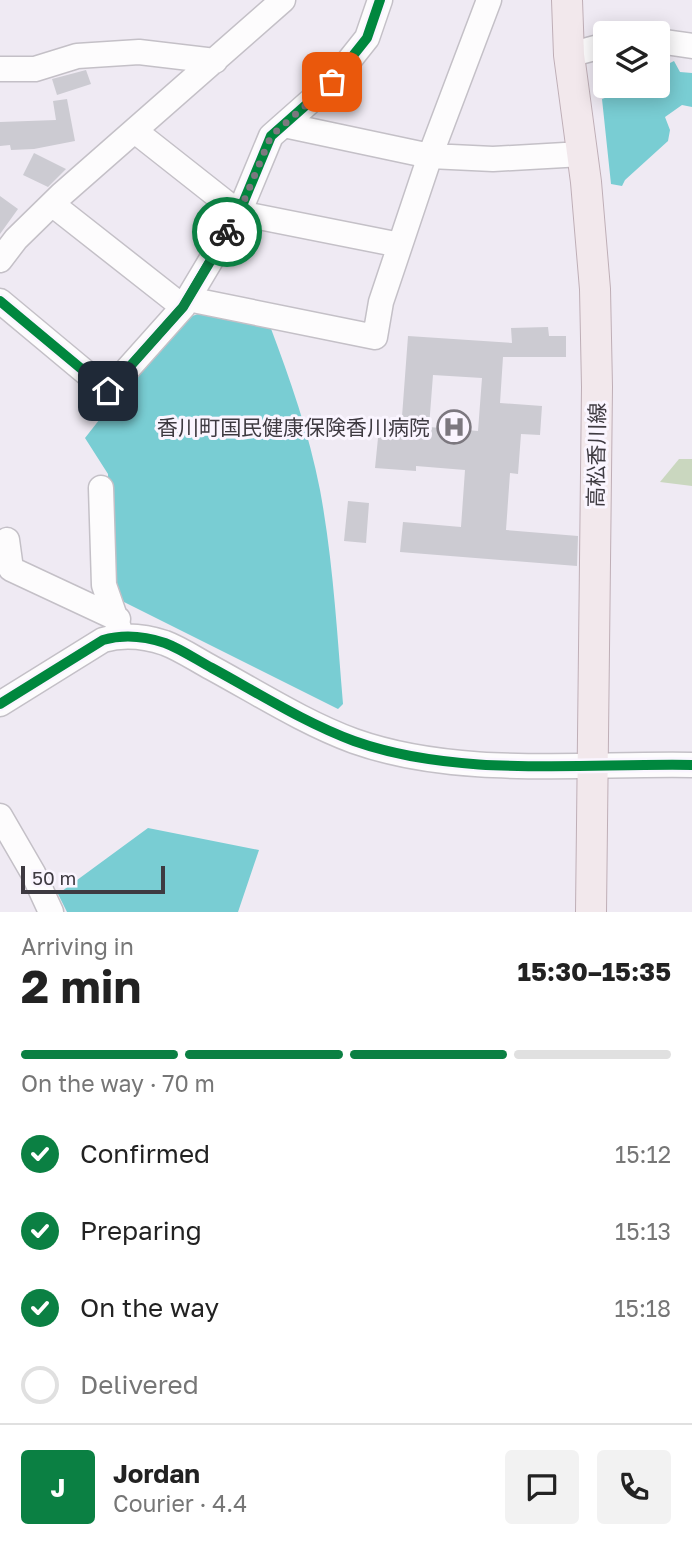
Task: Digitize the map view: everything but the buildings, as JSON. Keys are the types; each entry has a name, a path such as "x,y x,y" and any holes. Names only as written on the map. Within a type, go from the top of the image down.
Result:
{"main road":[{"name":"高松香川線","path":"567,0 569,55 595,289 592,912"}],"street":[{"path":"2,252 52,204 283,0"},
{"path":"0,301 108,391 185,303 239,213 271,136 332,82 367,37 380,0"},
{"path":"52,204 185,303 375,337 381,302 430,156 489,0"},
{"path":"670,43 692,46"},
{"path":"569,55 593,49"},
{"path":"0,69 35,69 77,56 139,52 215,61"},
{"path":"284,125 430,156 493,159 582,154"},
{"path":"135,131 239,213 400,245"},
{"path":"101,488 104,584 120,627"},
{"path":"7,540 11,569 120,627 166,643 296,714 385,751 442,761 546,767 592,764 692,765"},
{"path":"0,705 120,627"},
{"path":"0,816 33,873 51,912"}],"green space":[{"path":"679,459 692,459 692,486 660,482"}],"water":[{"path":"674,61 680,72 692,73 692,107 682,105 665,117 670,130 668,141 625,180 622,186 611,184 602,99 670,98 670,63"},
{"path":"206,311 270,326 292,386 320,490 328,543 343,704 338,709 124,602 110,576 108,474 85,438 176,322"},
{"path":"148,828 259,850 238,912 67,912 58,894"}],"cycle path":[{"path":"0,301 108,391 183,307 239,213 271,136 332,82 367,38 380,0"},
{"path":"0,704 103,640 134,637 171,645 318,726 394,753 435,760 521,766 692,765"}],"way so far":[{"path":"227,232 239,213 271,136 332,82"}],"place":[{"name":"香川町国民健康保険香川病院","path":"454,427"}],"route":[{"path":"108,391 183,307 227,232"}]}
